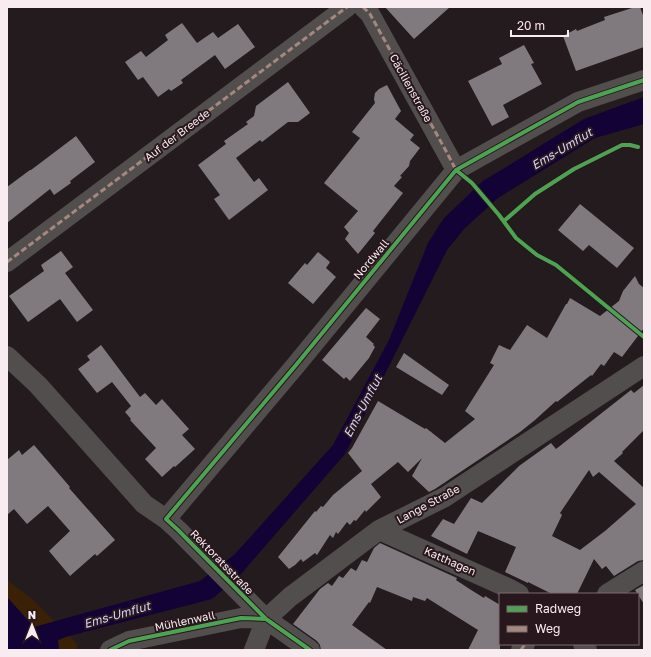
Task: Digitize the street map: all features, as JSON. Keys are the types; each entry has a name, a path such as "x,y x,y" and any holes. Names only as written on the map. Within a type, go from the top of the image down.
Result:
{"street":[{"name":"Auf der Breede","path":"7,262 347,7"},
{"name":"Cäcilienstraße","path":"363,7 370,14 456,170"},
{"name":"Nordwall","path":"166,519 288,375 456,170 578,102 644,80"},
{"name":"Rektoratsstraße","path":"7,356 38,385 144,504 166,519 178,530 266,619 310,650"},
{"name":"Lange Straße","path":"254,650 266,619 290,597 379,530 445,498 644,366"},
{"name":"Katthagen","path":"379,530 517,593"},
{"path":"609,593 644,571"},
{"name":"Mühlenwall","path":"110,650 129,642 241,618 266,619"}],"shaded area":[{"path":"7,580 32,599 77,644 77,650 7,650"}],"water":[{"name":"Ems-Umflut","path":"644,97 644,124 595,138 498,198 464,229 447,250 345,454 241,574 212,599 69,636 58,640 59,650 7,650 7,597 34,627 200,581 235,554 333,445 389,340 428,243 444,218 483,181 584,119"}],"building":[{"path":"385,7 450,7 414,39"},
{"path":"635,7 640,7 644,18 644,47 576,71 563,36 576,29 577,31 605,20 604,17"},
{"path":"182,23 197,43 213,32 218,38 238,24 255,47 225,69 215,55 181,80 183,83 171,91 169,89 158,97 143,77 138,80 125,62 141,51 146,57 168,40 165,35"},
{"path":"524,45 534,63 531,64 542,84 503,105 509,117 492,126 468,81 502,64 499,58"},
{"path":"288,82 310,113 298,122 288,122 262,142 260,140 236,158 254,182 259,178 268,190 229,220 214,199 220,195 198,165 226,144 224,141 248,124 246,122 254,116 256,106"},
{"path":"387,85 401,111 395,119 414,135 410,140 420,148 410,161 409,166 400,176 402,177 394,186 403,193 373,231 375,233 358,254 345,239 349,233 344,227 358,211 324,183 360,138 352,132 375,103 375,93"},
{"path":"76,136 95,162 70,181 71,183 54,195 50,189 7,223 7,187"},
{"path":"580,204 634,248 617,268 589,245 583,251 558,230"},
{"path":"61,251 73,267 65,273 93,310 77,322 60,299 28,322 9,296 44,271 41,265"},
{"path":"318,252 330,262 326,268 336,277 313,304 288,283 305,263 307,265"},
{"path":"635,276 639,284 644,288 644,328 622,357 614,352 604,366 601,364 592,376 591,375 557,402 556,401 520,432 429,492 412,476 422,458 408,472 398,462 371,484 381,497 366,512 365,510 356,521 354,520 350,525 347,522 338,534 336,532 333,538 330,535 317,555 315,553 303,562 301,559 289,569 278,557 315,511 316,512 321,506 323,507 333,495 362,471 348,453 378,401 425,429 426,428 445,443 475,419 465,411 494,365 490,363 499,345 510,350 527,325 547,338 570,298 600,316 619,301 623,291"},
{"path":"366,308 380,319 366,337 374,344 373,345 375,347 369,358 350,381 346,377 344,379 322,360"},
{"path":"101,345 140,397 145,393 156,405 162,399 189,429 182,435 195,449 162,477 145,459 156,448 130,420 131,419 125,412 131,406 112,382 97,393 78,369 90,360 87,356"},
{"path":"404,353 449,385 442,395 396,367"},
{"path":"644,385 644,430 614,461 644,488 644,560 638,561 614,576 606,566 602,569 594,559 577,593 550,593 505,572 516,547 478,531 467,554 431,536 443,519 454,524 471,498 482,503 519,466 551,443 556,449 631,390 634,393","holes":["589,470 593,477 599,472 636,504 580,550 552,536 562,515 560,513"]},
{"path":"34,445 70,487 69,488 115,540 97,556 95,554 70,576 49,551 70,531 48,506 27,524 14,509 7,515 7,460 19,450 22,455"},
{"path":"380,543 457,578 456,580 468,588 484,598 485,596 499,604 500,650 468,650 478,630 427,598 425,601 413,597 412,601 377,587 370,603 369,602 352,625 387,650 321,650 317,641 293,624 320,589 328,583 332,586 339,576 343,578 351,568 356,571 362,560 367,562 374,548"},
{"path":"644,585 644,604 639,596 639,593 637,593 635,590"}],"marked path":[{"path":"7,262 347,7"},
{"path":"363,7 370,14 456,170 459,172"},
{"path":"521,650 524,645"}],"cycle path":[{"path":"310,650 266,619 166,519 296,365 456,170 578,102 644,80"},
{"path":"504,221 535,194 574,169 622,145 638,147"},
{"path":"456,170 472,183 516,238 537,255 556,265 644,337"},
{"path":"110,650 129,641 241,618 266,619"}]}
